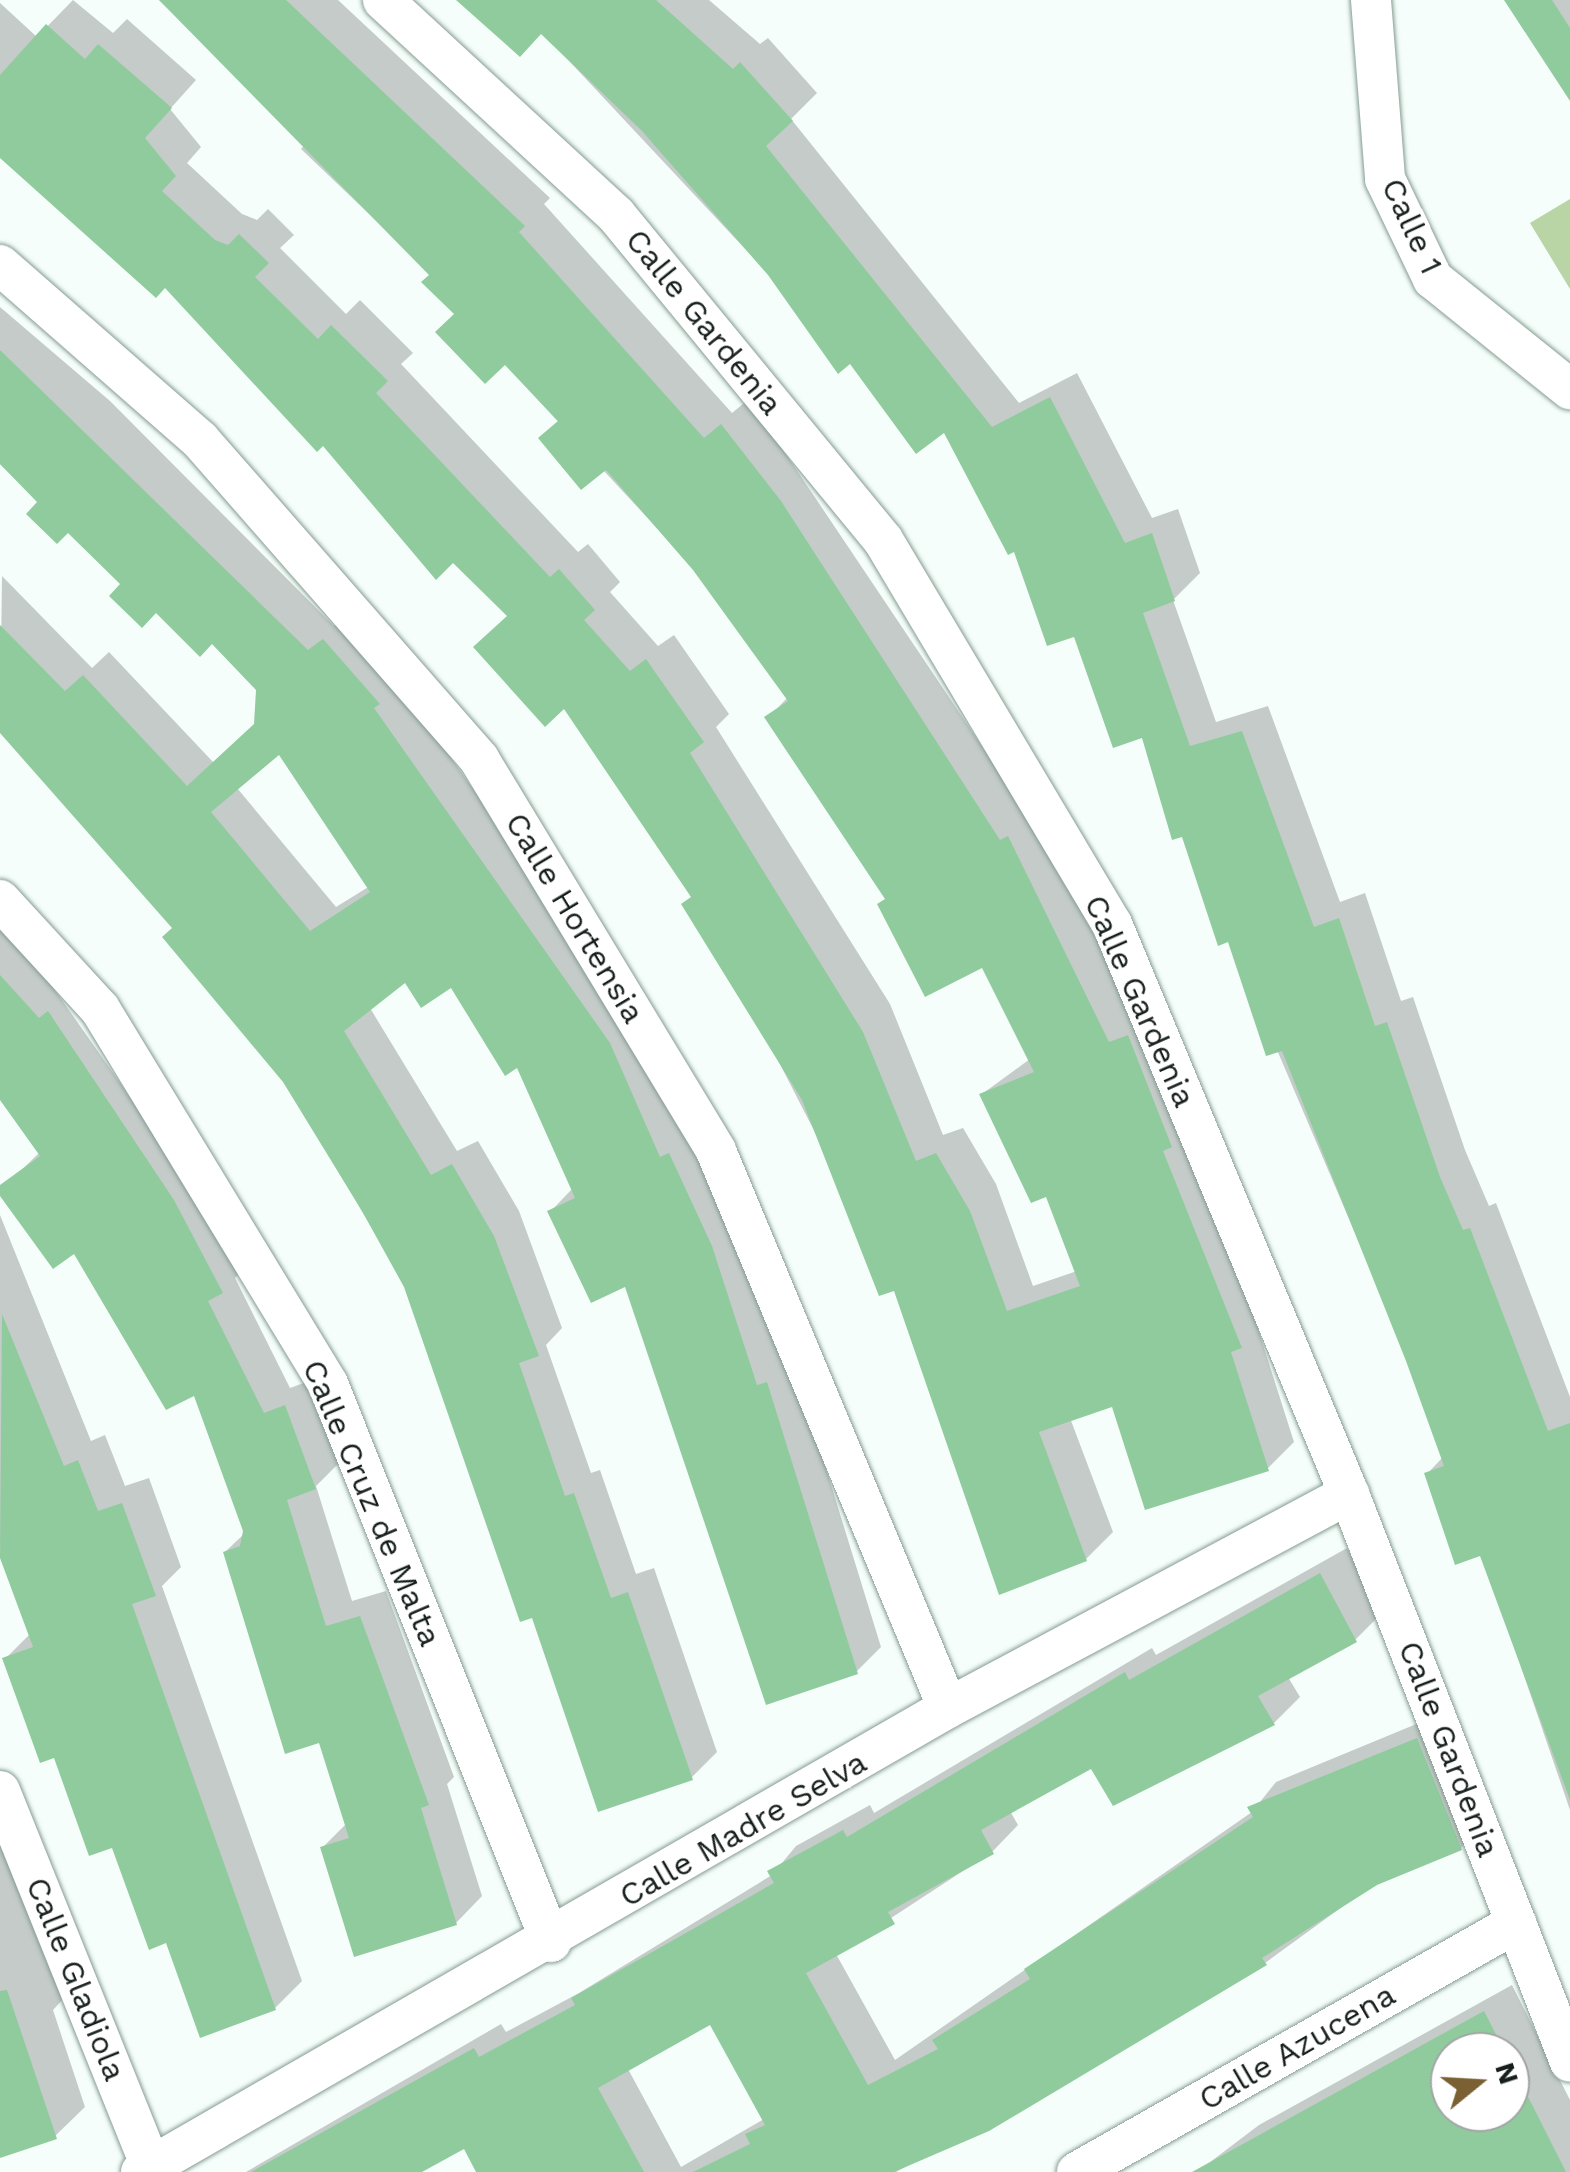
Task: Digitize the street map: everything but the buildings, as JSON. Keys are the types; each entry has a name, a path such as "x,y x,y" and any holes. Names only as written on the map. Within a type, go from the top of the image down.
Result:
{"street":[{"name":"Calle Gardenia","path":"384,0 616,215 883,540 1112,924 1349,1494 1570,2062"},
{"name":"Calle 1","path":"1371,0 1385,179 1433,279 1570,390"},
{"name":"Calle Hortensia","path":"0,265 200,440 479,759 716,1151 948,1708"},
{"name":"Calle Cruz de Malta","path":"0,900 100,1008 328,1384 551,1942"},
{"name":"Calle Madre Selva","path":"146,2170 551,1942 948,1708 1349,1494"},
{"name":"Calle Gladiola","path":"0,1791 146,2170"},
{"name":"Calle Azucena","path":"1077,2172 1516,1923"}],"green space":[{"path":"1570,199 1570,289 1530,223"}]}
